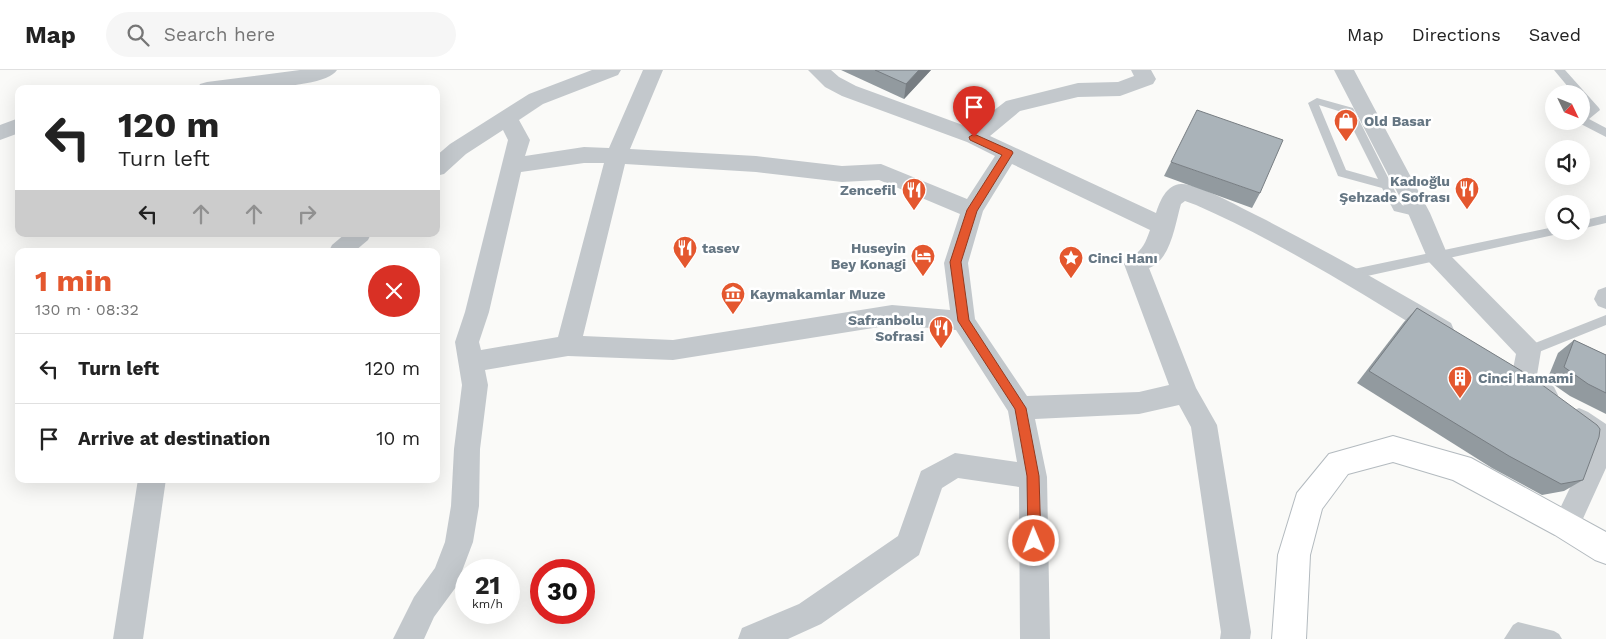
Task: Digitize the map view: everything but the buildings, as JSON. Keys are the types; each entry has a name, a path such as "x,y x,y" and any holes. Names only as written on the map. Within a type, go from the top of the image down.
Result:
{"main road":[{"path":"1289,639 1294,555 1308,503 1339,463 1393,449 1460,468 1566,525 1606,549"}],"street":[{"path":"237,85 313,75 327,70"},
{"path":"440,165 458,149 536,99 611,70"},
{"path":"568,346 616,156 653,70"},
{"path":"818,70 832,82 849,91 974,137 1162,226"},
{"path":"974,137 1013,106 1078,90 1120,89 1146,79 1141,70"},
{"path":"1344,70 1419,213 1437,256 1529,351 1515,374 1597,433 1595,463 1566,525"},
{"path":"408,639 424,607 446,577 459,542 465,506 467,449 475,385 467,342 477,312 519,140 508,117"},
{"path":"0,133 15,127"},
{"path":"1008,153 972,210 956,262 963,321 1020,408 1033,476 1035,639"},
{"path":"513,166 584,155 756,164 842,174 881,172 972,210"},
{"path":"1235,639 1236,632 1204,425 1185,392 1136,264 1146,260 1155,250 1171,200 1182,192 1234,212 1306,249 1457,339"},
{"path":"344,248 356,237"},
{"path":"470,362 568,346 674,350 892,314 963,321"},
{"path":"1020,408 1138,403 1185,392"},
{"path":"753,639 810,614 909,545 931,480 955,465 1033,476"},
{"path":"128,639 151,483"}],"lane":[{"path":"1559,70 1573,85"},
{"path":"1386,185 1342,172 1313,103 1317,101 1349,111 1398,208 1419,213"},
{"path":"1590,104 1595,110 1590,113"},
{"path":"1590,124 1606,133"},
{"path":"1590,223 1606,219"},
{"path":"1349,275 1545,233"},
{"path":"1529,351 1606,320"},
{"path":"1512,639 1518,630 1554,639"}],"place":[{"name":"Old Basar","path":"1346,142"},
{"name":"Kadıoğlu Şehzade Sofrası","path":"1467,210"},
{"name":"Zencefil","path":"914,211"},
{"name":"tasev","path":"685,269"},
{"name":"Huseyin Bey Konagi","path":"923,277"},
{"name":"Cinci Hanı","path":"1071,279"},
{"name":"Kaymakamlar Muze","path":"733,315"},
{"name":"Safranbolu Sofrasi","path":"941,349"},
{"name":"Cinci Hamami","path":"1460,399"}],"route":[{"path":"974,137 1008,153 972,210 956,262 963,321 1020,408 1033,476 1034,541"}]}
